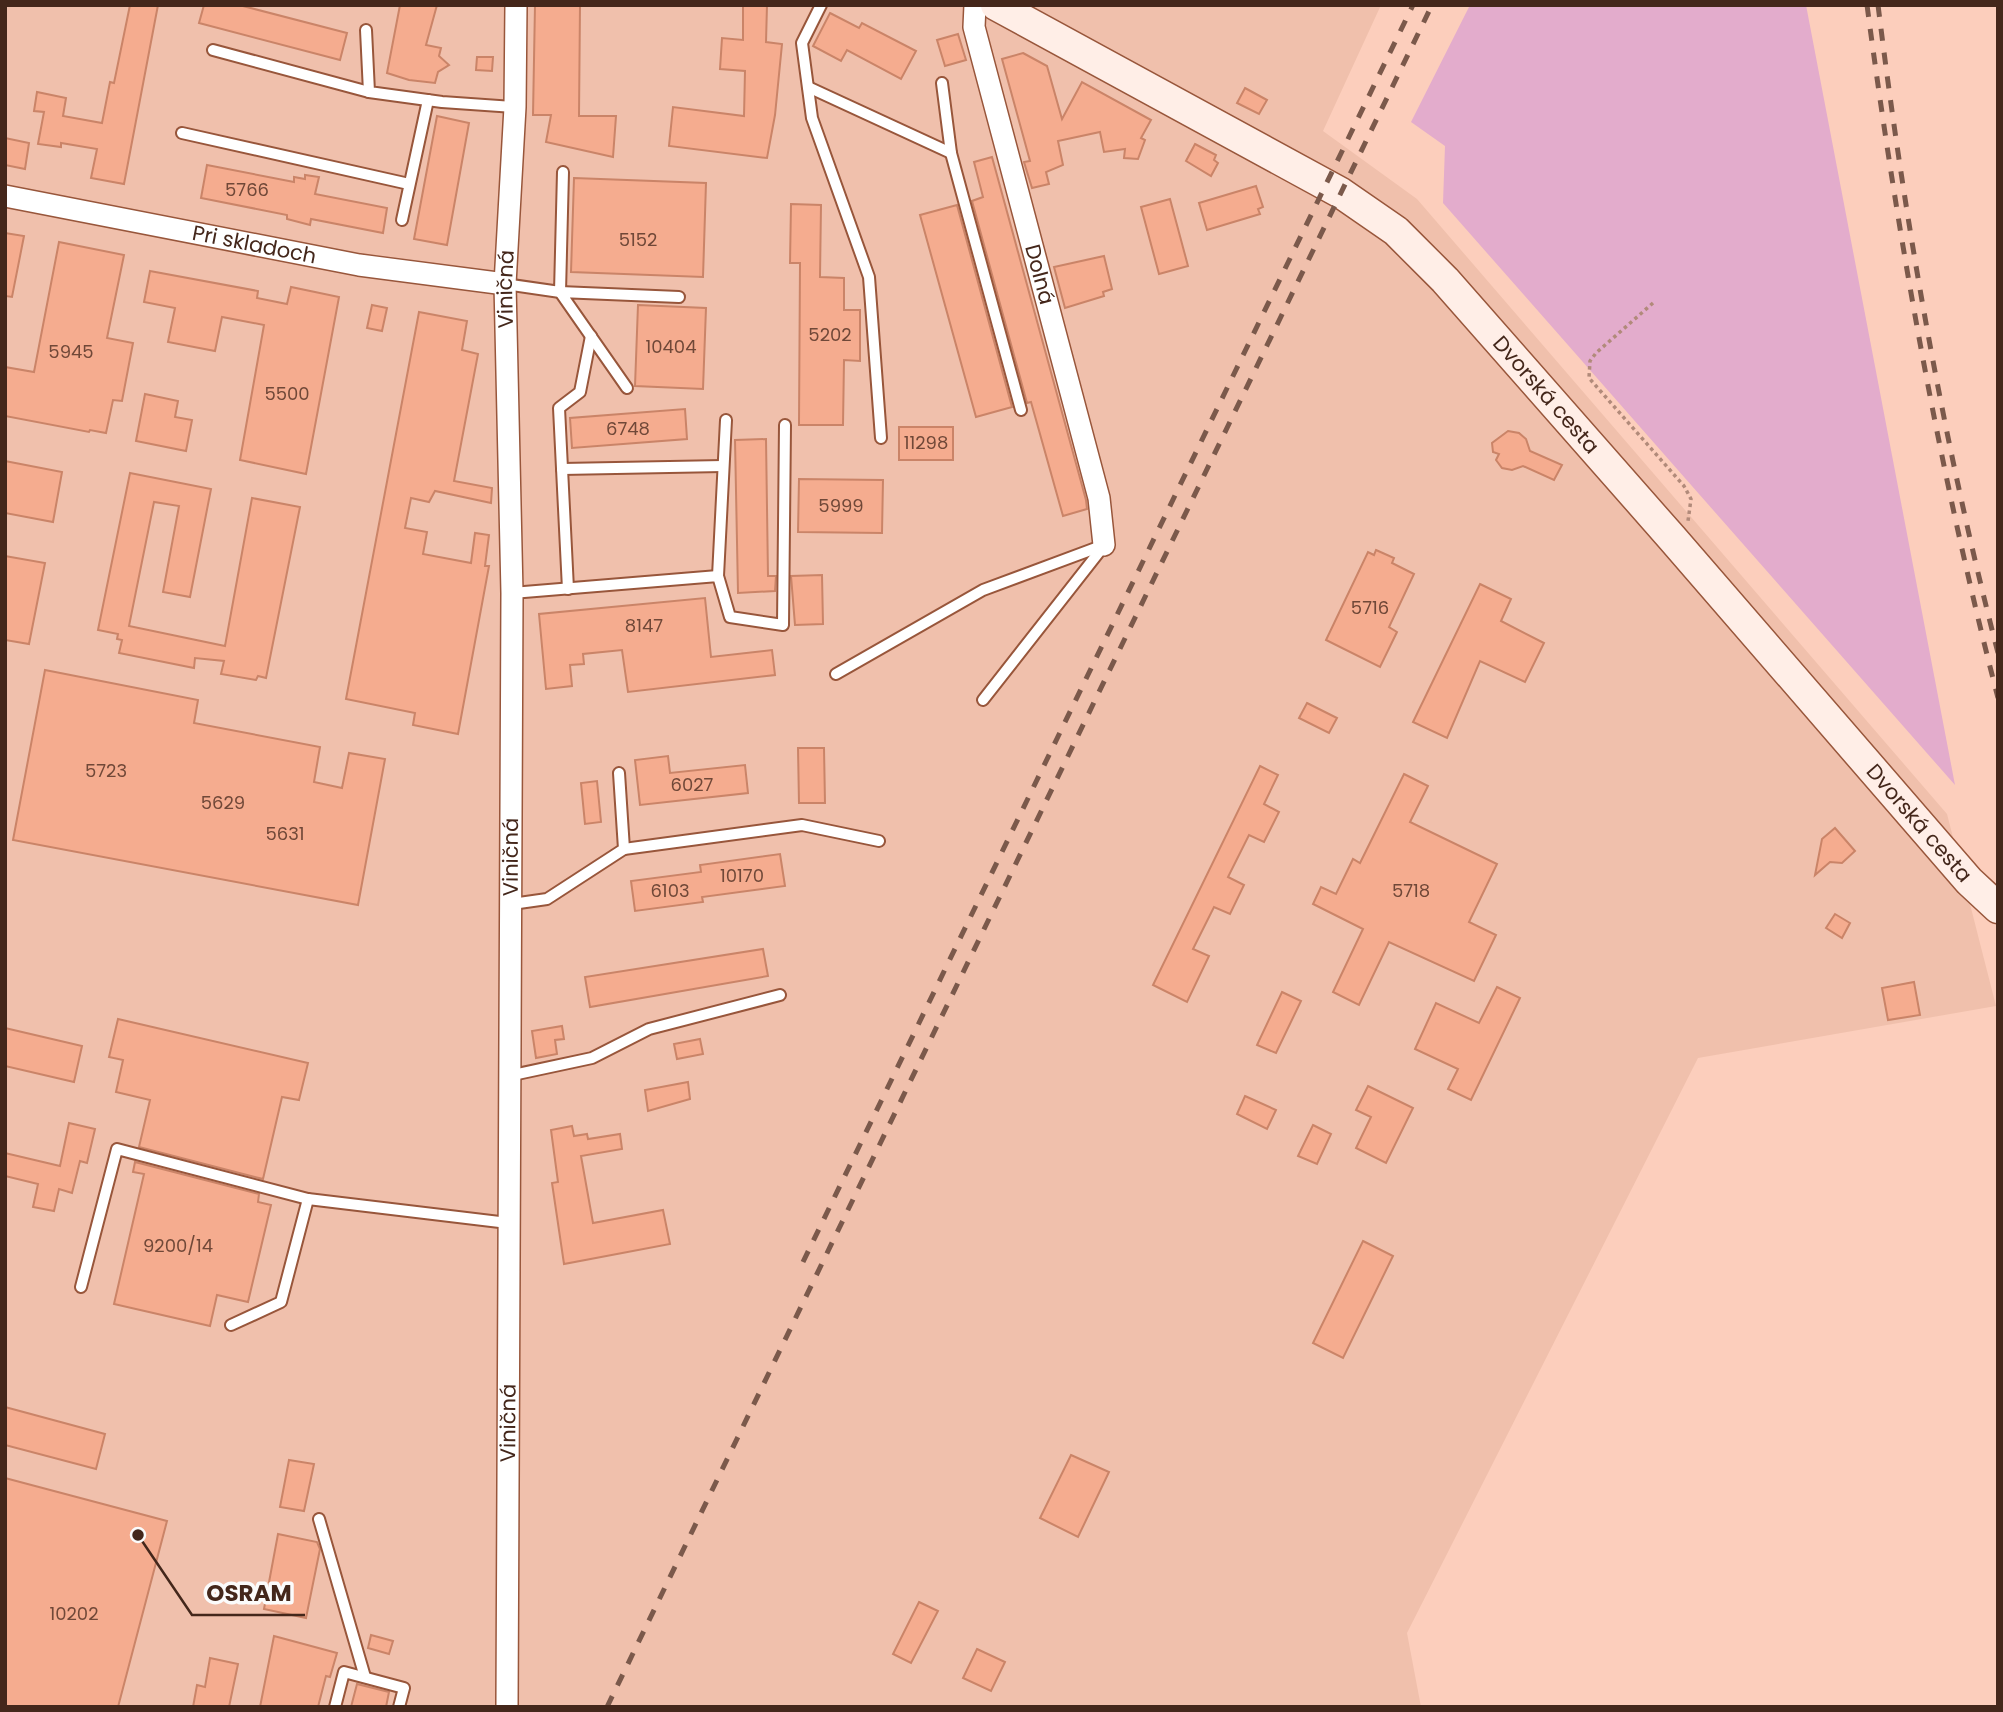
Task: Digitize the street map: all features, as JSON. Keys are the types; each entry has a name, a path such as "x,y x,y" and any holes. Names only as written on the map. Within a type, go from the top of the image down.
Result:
{"street":[{"name":"Viničná","path":"507,1707 512,593 505,284 515,107 516,5"},
{"name":"Dolná","path":"975,5 974,27 1099,498 1104,545"},
{"name":"Dvorská cesta","path":"996,5 1334,189 1396,231 1445,280 1969,881 1998,908"},
{"name":"Pri skladoch","path":"5,196 359,265 505,284"}],"lane":[{"path":"821,5 802,43 812,118 869,277 881,438"},
{"path":"366,30 369,92"},
{"path":"213,50 369,92 515,107"},
{"path":"942,83 951,153 1021,410"},
{"path":"808,87 951,153"},
{"path":"402,220 428,100"},
{"path":"182,133 410,184"},
{"path":"563,172 561,292 626,388"},
{"path":"505,284 561,292 679,297"},
{"path":"568,589 559,408 580,392 591,336"},
{"path":"726,420 719,576 730,617 783,625 785,425"},
{"path":"562,469 723,466"},
{"path":"836,674 983,590 1104,545"},
{"path":"983,700 1104,545"},
{"path":"512,593 719,576"},
{"path":"619,773 624,849"},
{"path":"512,904 547,899 624,849 802,825 879,841"},
{"path":"508,1076 592,1058 649,1029 780,995"},
{"path":"81,1287 117,1149 308,1199 508,1223"},
{"path":"231,1325 281,1302 308,1199"},
{"path":"319,1519 365,1677"},
{"path":"335,1707 344,1672 404,1688 399,1707"}],"path":[{"path":"1653,303 1596,353 1588,371 1594,385 1689,493 1689,519 1672,538"}],"shaded area":[{"path":"5,5 1381,5 1323,131 1417,199 1947,814 1996,1006 1698,1058 1407,1633 1421,1707 5,1707"},
{"path":"1470,5 1806,5 1955,785 1443,203 1445,146 1411,122"}],"building":[{"path":"130,5 158,5 124,184 91,178 97,149 61,143 61,147 38,144 44,112 34,111 37,92 66,98 63,116 102,123 110,82 114,83"},
{"path":"204,5 239,5 347,33 340,60 199,23"},
{"path":"400,5 437,5 426,45 441,48 439,56 449,65 438,72 435,83 409,80 387,73"},
{"path":"535,5 580,5 579,116 616,116 613,157 546,142 551,115 533,115"},
{"path":"743,5 767,5 766,42 782,44 775,115 767,158 669,146 673,107 744,116 745,71 720,69 722,38 743,40"},
{"path":"830,13 859,28 862,23 916,51 901,79 847,50 841,61 813,46"},
{"path":"958,34 966,60 945,66 937,40"},
{"path":"1023,53 1047,66 1062,119 1082,82 1151,120 1141,138 1145,140 1138,159 1124,158 1125,149 1104,152 1100,132 1058,141 1063,165 1046,172 1049,184 1032,188 1024,162 1030,161 1002,59"},
{"path":"477,57 493,57 492,71 476,70"},
{"path":"1245,88 1267,100 1259,114 1237,103"},
{"path":"437,116 469,123 447,245 414,239"},
{"path":"5,138 29,143 25,169 5,165"},
{"path":"1195,144 1216,155 1214,160 1218,163 1211,176 1186,161"},
{"path":"992,157 1086,500 1087,509 1063,516 1031,402 1027,403 972,201 983,197 974,162"},
{"path":"207,165 294,182 294,177 319,177 315,194 387,208 383,233 311,219 310,225 287,219 287,215 201,198"},
{"path":"574,178 706,183 703,277 571,272"},
{"path":"1256,186 1263,207 1258,209 1260,214 1207,230 1199,203"},
{"path":"1170,199 1188,266 1159,274 1141,207"},
{"path":"791,204 821,205 820,277 844,278 844,310 860,310 860,361 844,360 843,425 799,425 800,263 790,263"},
{"path":"957,205 1012,407 976,417 920,215"},
{"path":"5,233 24,236 12,297 5,296"},
{"path":"59,242 124,255 107,338 133,343 122,401 113,400 106,433 5,416 5,367 34,372"},
{"path":"1104,256 1112,289 1103,292 1104,296 1065,308 1054,267"},
{"path":"150,271 258,291 257,298 287,304 291,287 339,297 306,474 240,460 264,325 222,317 215,351 168,342 175,308 144,302"},
{"path":"372,305 387,308 382,331 367,328"},
{"path":"638,305 706,308 703,389 635,386"},
{"path":"419,312 467,321 462,350 478,354 454,481 492,488 491,503 435,491 429,502 411,498 405,528 427,532 423,554 471,563 475,533 489,535 485,566 489,566 458,734 413,725 415,713 346,699"},
{"path":"145,394 178,401 175,417 192,420 186,451 136,441"},
{"path":"685,409 687,439 572,448 570,418"},
{"path":"899,427 953,427 953,460 899,460"},
{"path":"1508,431 1519,433 1526,439 1530,451 1562,465 1554,480 1523,466 1512,470 1502,468 1496,460 1499,454 1493,452 1492,443"},
{"path":"766,439 768,576 776,576 775,591 738,593 735,440"},
{"path":"5,461 62,472 53,522 5,513"},
{"path":"130,473 211,489 190,597 163,592 179,506 154,502 129,626 225,646 252,498 300,507 266,678 258,676 256,680 221,674 224,661 195,658 194,668 119,653 122,640 117,639 118,634 98,630"},
{"path":"799,479 883,480 882,533 798,532"},
{"path":"1376,550 1394,558 1392,563 1414,574 1389,627 1397,632 1380,667 1326,640 1368,552 1374,555"},
{"path":"5,556 45,563 29,644 5,640"},
{"path":"822,575 823,624 795,625 791,576"},
{"path":"1480,584 1511,599 1501,621 1544,643 1525,682 1480,661 1447,738 1413,722"},
{"path":"705,598 711,657 772,650 775,675 628,692 622,650 583,654 584,664 570,665 572,686 546,689 539,614"},
{"path":"45,670 198,700 194,723 320,747 314,782 342,788 349,753 385,759 358,905 13,840"},
{"path":"1307,703 1337,718 1329,733 1299,718"},
{"path":"798,748 824,748 825,803 799,803"},
{"path":"668,756 670,773 745,765 748,793 640,805 635,760"},
{"path":"1260,766 1278,775 1264,804 1279,812 1264,842 1249,835 1228,877 1244,885 1230,914 1214,907 1193,949 1209,956 1187,1002 1153,985"},
{"path":"1404,774 1428,786 1410,822 1497,864 1469,922 1496,935 1474,981 1389,942 1359,1005 1333,992 1363,929 1313,904 1321,887 1336,894 1353,859 1360,863"},
{"path":"597,781 601,822 585,824 581,783"},
{"path":"1835,828 1855,851 1842,863 1830,862 1815,875 1822,839"},
{"path":"780,854 785,886 702,897 703,902 635,911 631,881 701,872 700,865"},
{"path":"1835,914 1850,923 1842,938 1826,928"},
{"path":"763,949 768,976 590,1007 585,977"},
{"path":"1914,982 1920,1015 1888,1020 1882,988"},
{"path":"1497,987 1520,998 1471,1100 1448,1089 1458,1069 1415,1049 1436,1003 1479,1023"},
{"path":"1282,992 1301,1001 1276,1053 1257,1045"},
{"path":"118,1019 308,1063 299,1100 282,1097 263,1179 139,1147 150,1100 116,1092 123,1060 109,1057"},
{"path":"562,1026 564,1039 555,1040 557,1054 536,1058 532,1031"},
{"path":"5,1028 82,1046 74,1082 5,1066"},
{"path":"700,1039 703,1054 677,1059 674,1044"},
{"path":"688,1082 690,1099 648,1111 645,1090"},
{"path":"1368,1086 1413,1108 1386,1163 1356,1148 1371,1117 1356,1110"},
{"path":"1245,1096 1276,1110 1267,1129 1237,1114"},
{"path":"69,1123 95,1129 87,1163 80,1161 72,1193 59,1189 54,1211 33,1207 38,1184 5,1176 5,1153 60,1166"},
{"path":"1313,1125 1331,1134 1317,1164 1298,1156"},
{"path":"572,1126 574,1136 587,1134 588,1139 620,1134 622,1149 581,1156 593,1223 663,1210 670,1244 564,1264 552,1183 558,1182 551,1130"},
{"path":"135,1162 259,1194 258,1202 271,1205 248,1302 217,1295 210,1326 114,1304 144,1174 133,1172"},
{"path":"1363,1241 1393,1256 1343,1358 1313,1343"},
{"path":"5,1407 105,1434 96,1469 5,1445"},
{"path":"1071,1455 1109,1472 1078,1537 1040,1518"},
{"path":"289,1460 314,1464 304,1511 280,1507"},
{"path":"5,1478 167,1521 118,1707 5,1707"},
{"path":"278,1534 317,1542 320,1549 306,1618 264,1609"},
{"path":"919,1602 938,1611 911,1663 893,1654"},
{"path":"371,1635 393,1641 389,1654 368,1648"},
{"path":"274,1636 337,1653 330,1677 326,1676 318,1707 260,1707"},
{"path":"977,1649 1005,1662 991,1691 963,1678"},
{"path":"210,1658 238,1664 229,1707 193,1707 197,1685 205,1687"},
{"path":"357,1684 389,1692 386,1707 351,1707"}],"railway":[{"path":"803,1262 1413,5"},
{"path":"607,1707 1432,5"},
{"path":"1867,5 1892,180 1922,354 1957,526 1998,698"},
{"path":"1878,5 1913,250 1960,493 1998,653"}],"place":[{"name":"OSRAM","path":"138,1535"}]}
